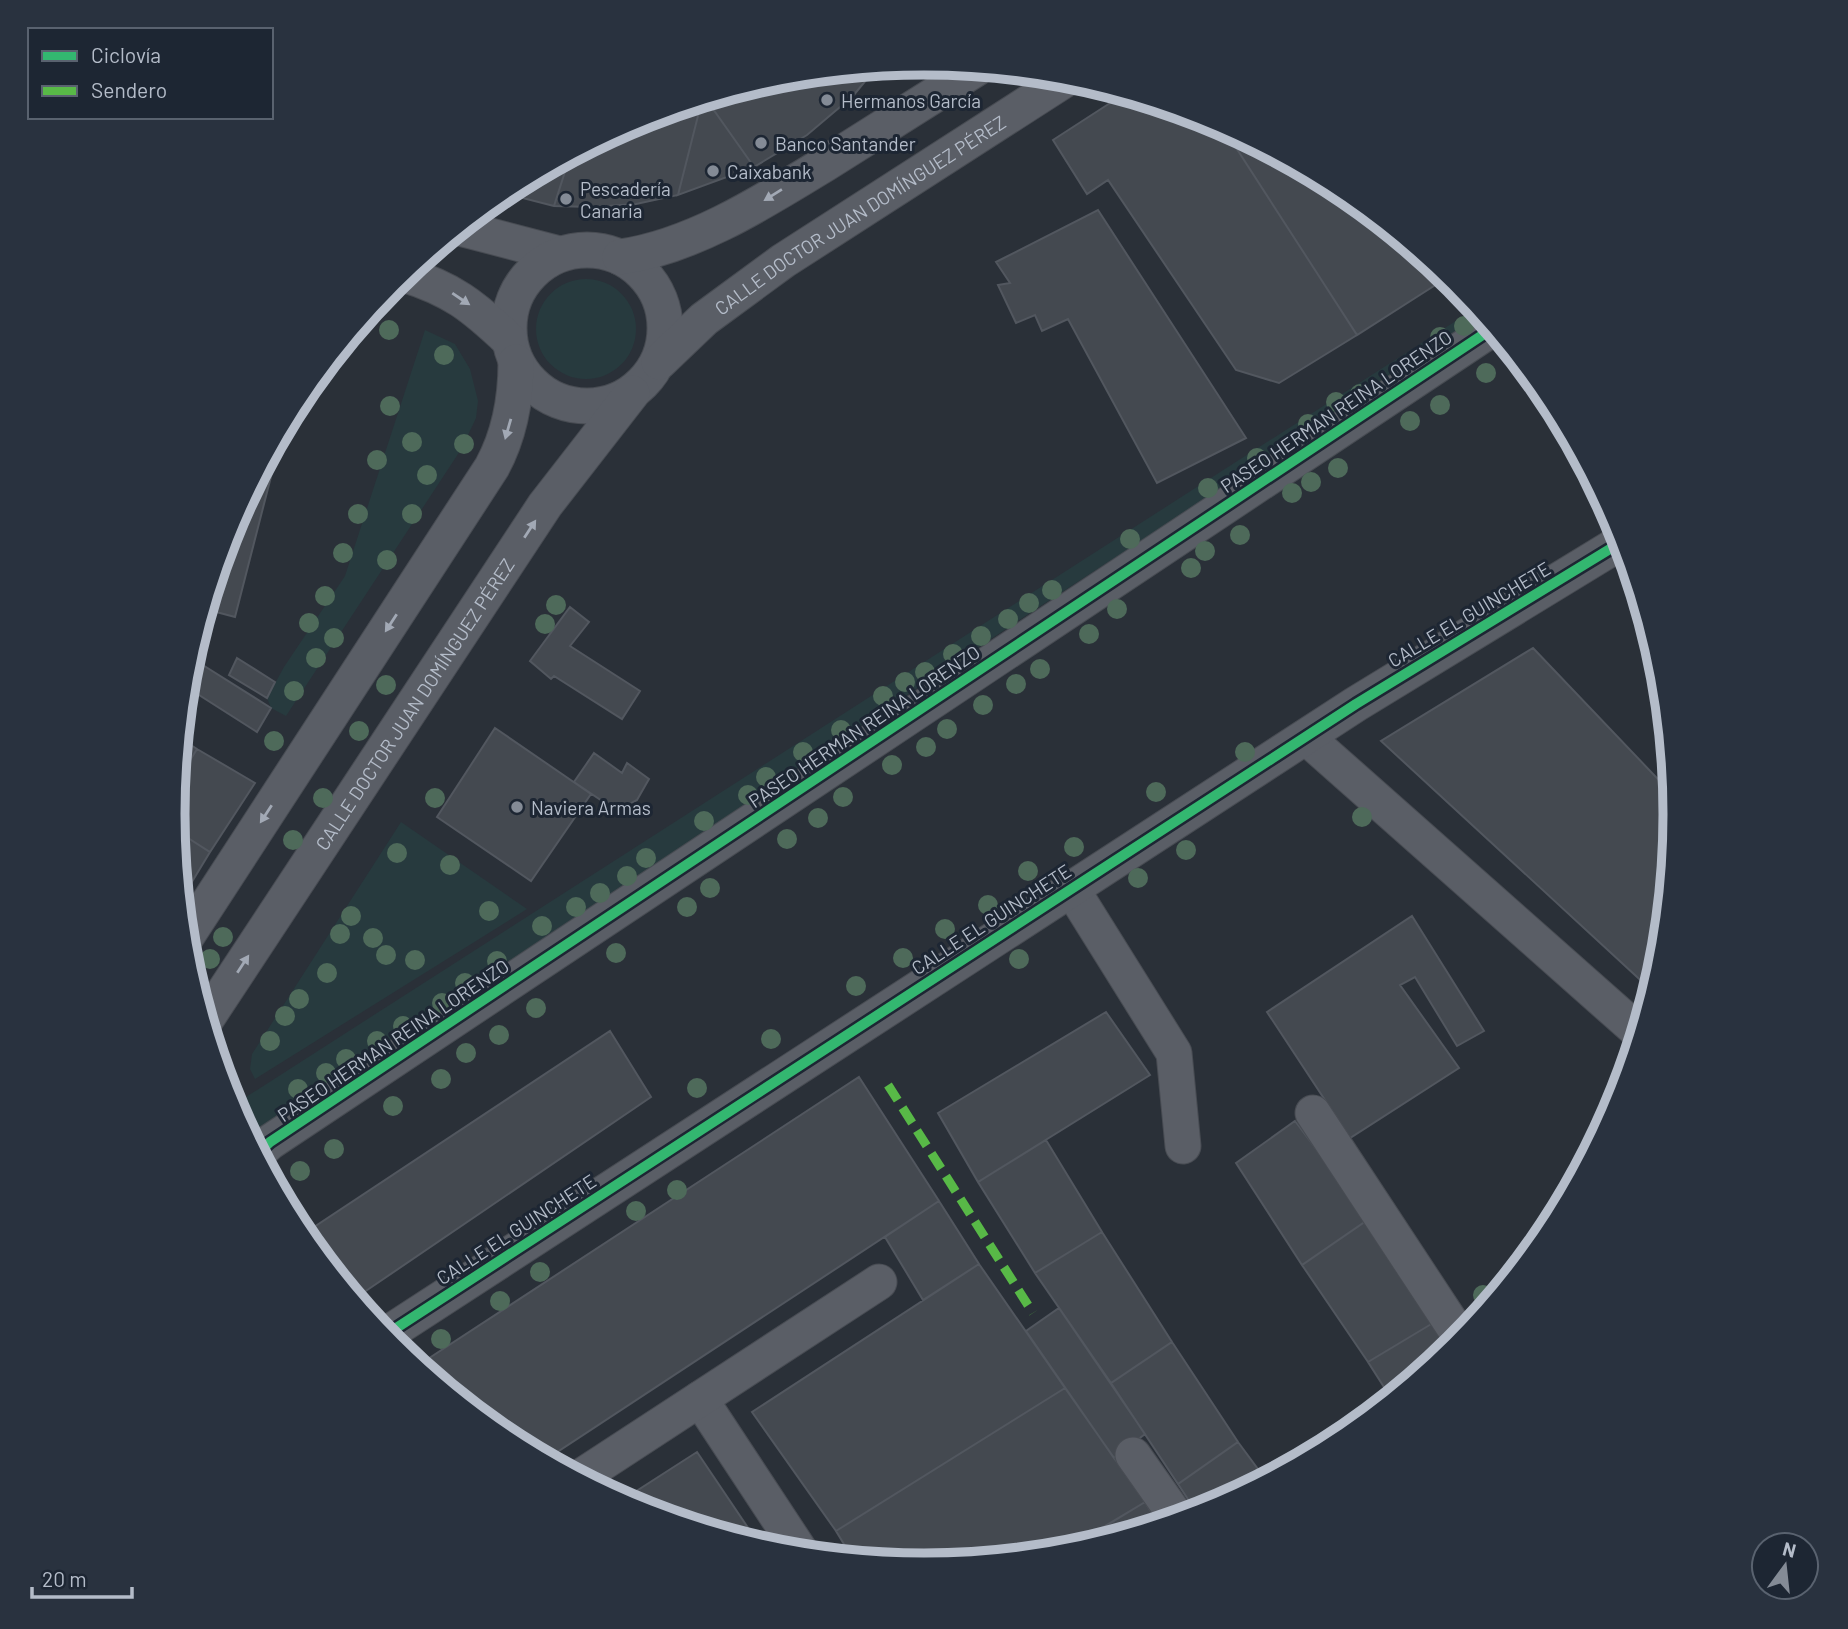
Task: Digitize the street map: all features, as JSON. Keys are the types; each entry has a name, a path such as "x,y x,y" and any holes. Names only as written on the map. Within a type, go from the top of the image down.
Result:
{"street":[{"path":"906,113 931,75"},
{"path":"620,257 659,248 753,208 963,77"},
{"name":"CALLE DOCTOR JUAN DOMÍNGUEZ PÉREZ","path":"659,362 704,319 783,261 1054,87"},
{"path":"471,231 559,254"},
{"path":"193,926 492,467 509,430 516,385 512,351 509,313 519,288 536,267 559,254 580,249 601,250 620,257 641,271 656,290 664,314 665,338 659,362 648,379 632,393 609,404 583,407 558,401 536,388 524,376 512,351 478,312 457,295 416,278"},
{"name":"PASEO HERMAN REINA LORENZO","path":"265,1148 1485,333"},
{"name":"CALLE DOCTOR JUAN DOMÍNGUEZ PÉREZ","path":"212,1011 545,505 632,393"},
{"name":"CALLE EL GUINCHETE","path":"394,1330 1306,737 1613,547"},
{"path":"1306,737 1632,1026"},
{"path":"1071,888 1174,1053 1183,1146"},
{"path":"1313,1113 1455,1329"},
{"path":"587,1473 879,1282"},
{"path":"700,1399 794,1542"},
{"path":"1133,1455 1172,1511"}],"green space":[{"path":"586,279 605,282 622,293 633,310 636,329 633,348 622,365 605,376 586,379 567,376 550,365 539,348 536,329 539,310 550,293 567,282"},
{"path":"1467,314 1476,323 1039,607 820,753 259,1136 242,1099"},
{"path":"425,330 455,344 470,369 478,401 476,418 462,448 286,716 271,708 267,698 284,667 345,576"},
{"path":"401,822 527,909 255,1079 250,1069 252,1054"}],"building":[{"path":"868,78 853,96 807,135 754,167 711,106 780,89"},
{"path":"1115,100 1162,114 1233,143 1357,335 1279,383 1236,370 1108,180 1087,194 1053,140"},
{"path":"711,106 754,167 678,195 699,110"},
{"path":"699,110 678,195 636,204 554,206 566,167 641,132"},
{"path":"1233,143 1294,174 1335,200 1374,228 1438,284 1357,335"},
{"path":"566,167 554,206 518,197"},
{"path":"1098,210 1246,438 1157,483 1068,319 1042,331 1035,315 1016,323 998,285 1010,283 996,262"},
{"path":"275,463 235,617 214,611 241,532"},
{"path":"570,607 589,622 570,646 640,691 622,719 554,676 551,679 530,661"},
{"path":"1533,648 1662,784 1662,863 1657,911 1643,983 1381,741"},
{"path":"237,658 275,682 267,698 229,675"},
{"path":"200,664 271,708 257,732 195,693"},
{"path":"495,728 591,794 531,881 437,817"},
{"path":"188,743 197,749 186,767"},
{"path":"197,749 255,783 210,852 185,836 186,767"},
{"path":"594,753 622,773 627,763 649,779 637,800 617,811 574,782"},
{"path":"185,836 210,852 189,888"},
{"path":"1412,916 1484,1031 1457,1046 1415,977 1400,985 1459,1068 1350,1138 1267,1012"},
{"path":"1106,1012 1150,1075 978,1182 938,1113"},
{"path":"610,1031 651,1097 361,1294 312,1229"},
{"path":"859,1077 939,1201 553,1455 474,1401 426,1360"},
{"path":"1295,1121 1369,1219 1302,1265 1236,1163"},
{"path":"1046,1140 1102,1232 1035,1273 978,1182"},
{"path":"939,1201 979,1264 923,1300 885,1237"},
{"path":"1369,1219 1433,1323 1368,1362 1302,1265"},
{"path":"1102,1232 1172,1342 1111,1383 1035,1273"},
{"path":"979,1264 1065,1388 836,1531 752,1412"},
{"path":"1059,1308 1145,1434 1114,1458 1026,1331"},
{"path":"1433,1323 1444,1340 1386,1391 1368,1362"},
{"path":"1172,1342 1238,1442 1178,1484 1111,1383"},
{"path":"1065,1388 1145,1502 1092,1534 972,1552 924,1554 847,1549 836,1531"},
{"path":"1238,1442 1261,1473 1191,1503 1178,1484"},
{"path":"697,1452 752,1533 686,1515 633,1493"},
{"path":"1145,1502 1154,1517 1115,1529 1090,1535"}],"marked path":[{"path":"888,1085 1033,1313"}],"cycle path":[{"path":"264,1147 1485,333"},
{"path":"394,1330 1356,704 1613,547"}],"place":[{"name":"Hermanos García","path":"827,100"},
{"name":"Banco Santander","path":"761,143"},
{"name":"Caixabank","path":"713,171"},
{"name":"Pescadería Canaria","path":"566,199"},
{"name":"Naviera Armas","path":"517,807"}]}
